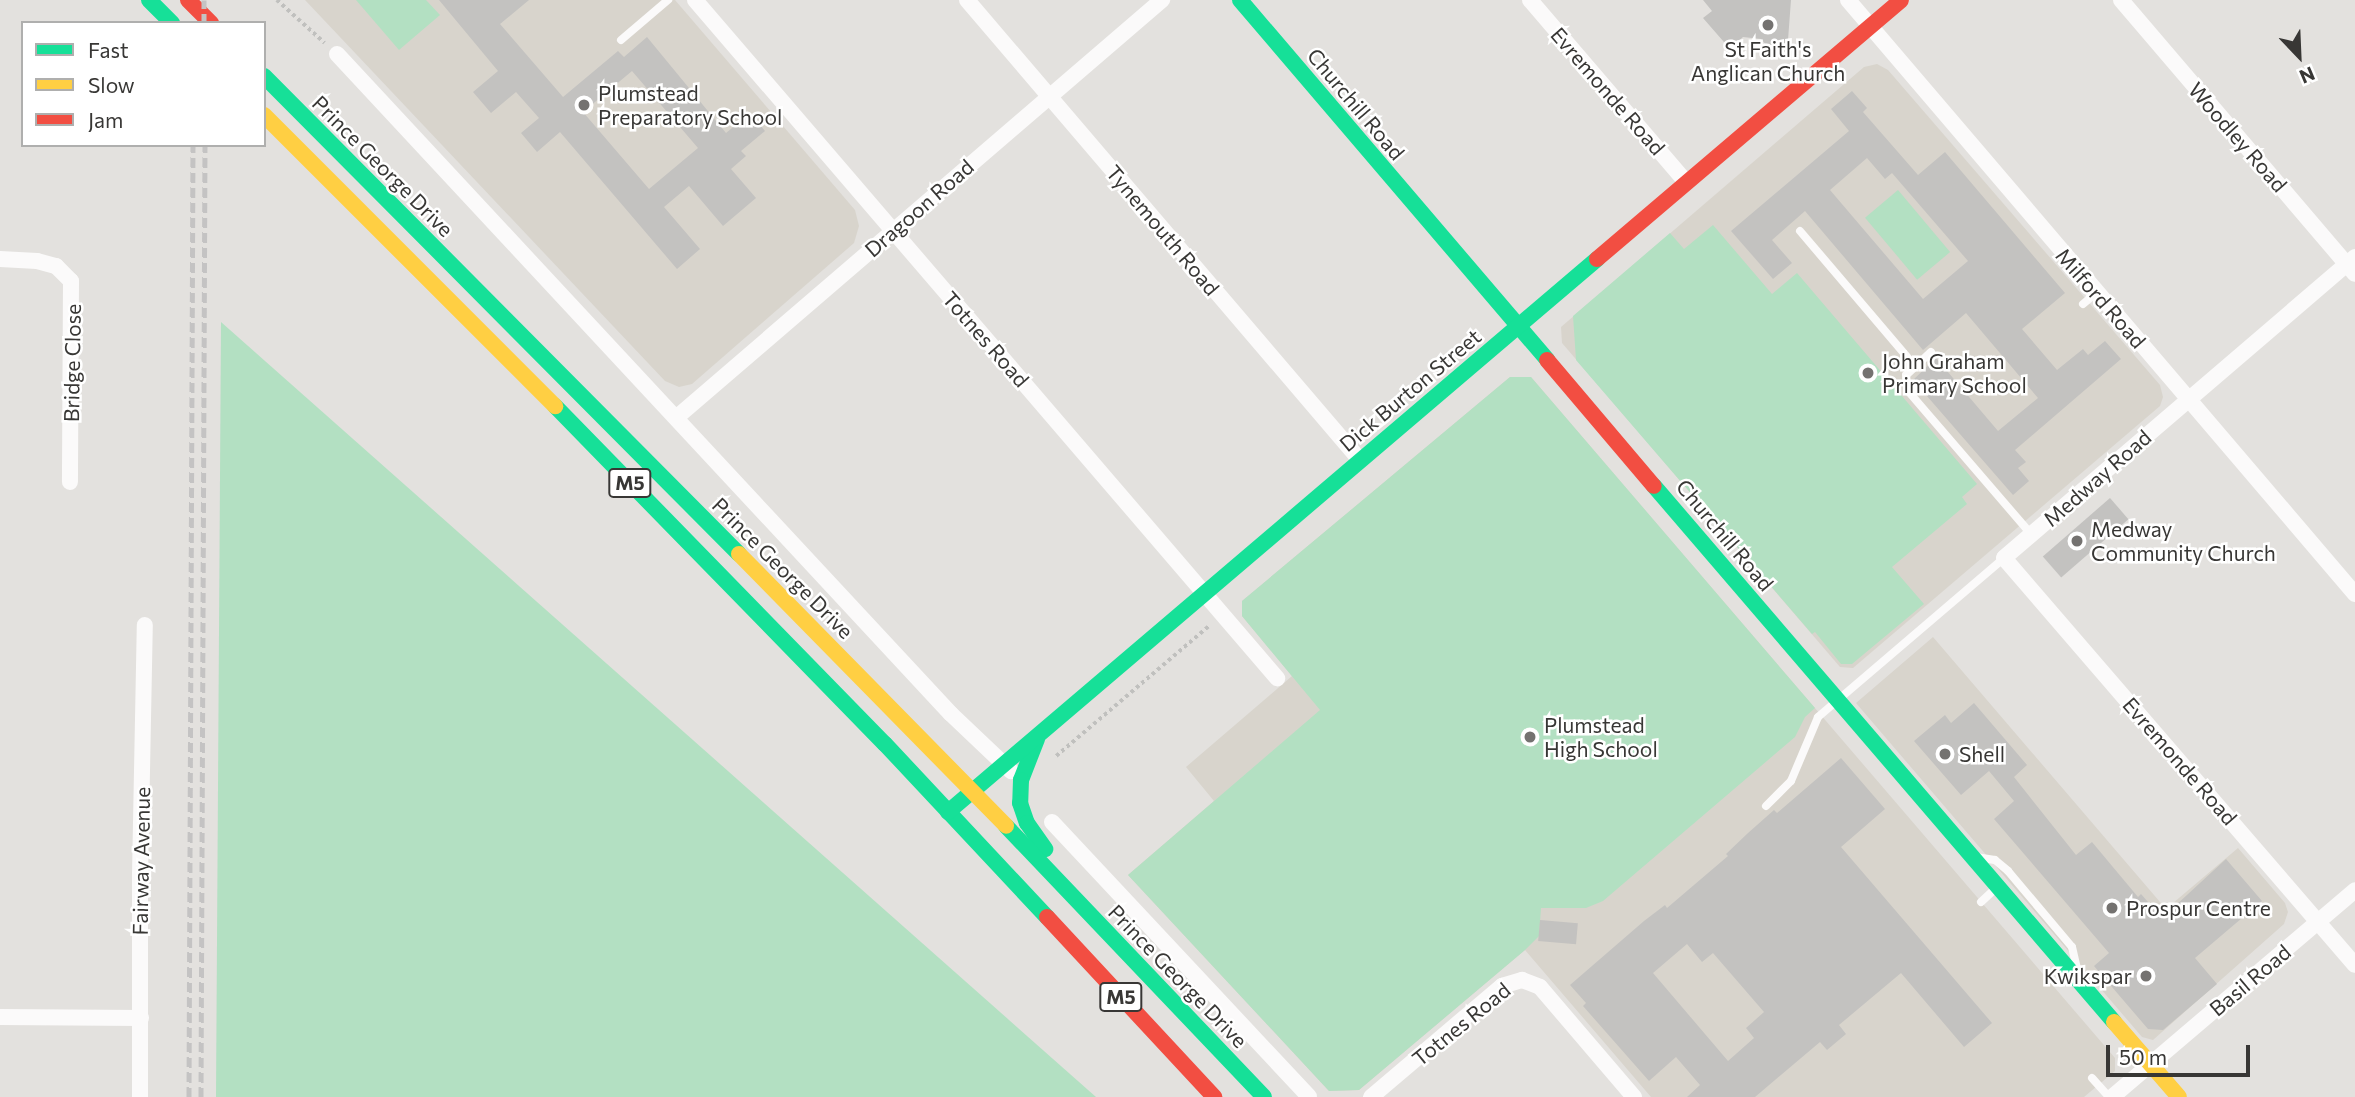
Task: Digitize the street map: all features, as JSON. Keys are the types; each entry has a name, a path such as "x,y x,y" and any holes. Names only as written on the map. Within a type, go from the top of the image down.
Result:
{"main road":[{"path":"149,0 170,21"},
{"path":"188,0 209,21"},
{"name":"Churchill Road","path":"1240,0 2179,1097"},
{"name":"Dick Burton Street","path":"948,812 1901,0"},
{"name":"Prince George Drive","path":"266,78 972,791 1264,1097"},
{"name":"M5","path":"266,118 541,391 948,812 1214,1097"},
{"path":"1037,738 1021,780 1020,803 1032,834 1129,954"}],"street":[{"name":"Totnes Road","path":"695,0 1277,678"},
{"name":"Tynemouth Road","path":"967,0 1360,460"},
{"name":"Dragoon Road","path":"677,417 1162,0"},
{"name":"Evremonde Road","path":"1530,0 1686,182"},
{"name":"Milford Road","path":"1848,0 2355,594"},
{"name":"Woodley Road","path":"2121,0 2352,265"},
{"name":"Prince George Drive","path":"337,54 951,714 1021,780"},
{"name":"Bridge Close","path":"0,259 37,261 57,266 67,273 71,281 70,482"},
{"name":"Medway Road","path":"2004,558 2188,399 2352,265"},
{"name":"Evremonde Road","path":"2004,558 2355,965"},
{"name":"Fairway Avenue","path":"141,1097 140,875 145,625"},
{"path":"1052,822 1309,1097"},
{"name":"Basil Road","path":"2111,1097 2355,890"},
{"name":"Totnes Road","path":"1371,1097 1502,986 1522,979 1540,987 1634,1097"},
{"path":"0,1017 141,1018"}],"lane":[{"path":"621,40 668,0"},
{"path":"1800,231 1915,366"},
{"path":"2083,304 2096,293"},
{"path":"1931,352 1906,375 1908,391 2032,535"},
{"name":"Medway Road","path":"1766,806 1791,782 1815,720 2004,558"},
{"path":"1970,856 1990,858 2008,871 2073,947 2080,983"},
{"path":"1981,902 1997,887"},
{"path":"2092,1077 2111,1097"}],"path":[{"path":"277,0 337,54"},
{"path":"1055,756 1209,626"}],"shaded area":[{"name":"Plumstead Preparatory School","path":"305,0 675,0 855,210 859,226 854,243 692,384 679,387 665,381"},
{"name":"John Graham Primary School","path":"1877,64 1888,70 2160,385 2163,397 2160,406 1853,668 1840,667 1562,343 1561,327 1864,67"},
{"name":"Plumstead High School","path":"1510,377 1531,377 2115,1058 2115,1071 2084,1097 1651,1097 1525,950 1359,1090 1329,1091 1128,875 1214,801 1186,767 1292,676 1242,616 1242,601"},
{"path":"1933,637 2166,909 2238,848 2285,903 2288,912 2284,924 2153,1040 2142,1037 1856,703"}],"green space":[{"path":"356,0 426,0 440,15 399,50"},
{"path":"1898,190 1950,252 1917,280 1865,218"},
{"path":"1713,225 1772,294 1797,273 1977,484 1962,497 1967,504 1892,567 1924,604 1852,664 1841,664 1815,632 1812,634 1576,360 1573,316 1670,233 1684,249"},
{"path":"221,322 1096,1097 216,1097"},
{"name":"Plumstead High School","path":"1510,377 1531,377 1815,708 1805,717 1795,737 1603,901 1586,908 1541,908 1539,936 1525,950 1359,1090 1329,1091 1128,875 1320,710 1242,616 1242,601"}],"building":[{"path":"439,0 529,0 500,24 563,97 618,51 624,57 647,37 726,133 750,113 765,131 741,151 746,156 731,169 756,198 723,226 689,186 664,207 700,249 677,269 560,132 537,152 521,133 539,118 516,92 491,113 473,92 498,71","holes":["632,71 698,148 649,189 583,112"]},
{"name":"St Faith's Anglican Church","path":"1703,0 1791,0 1788,40 1773,53 1761,39 1743,37 1730,49 1703,18 1712,11"},
{"path":"1852,91 1867,108 1863,112 1918,175 1945,152 2065,293 2022,329 2057,370 2083,349 2088,355 2105,341 2121,359 2015,450 2026,462 2018,468 2029,481 2013,495 1913,380 1936,358 1998,431 2038,398 1966,313 1923,350 1805,211 1772,240 1792,263 1773,279 1731,231 1849,131 1831,109","holes":["1867,158 1885,179 1892,173 1968,261 1923,299 1830,190"]},
{"name":"Medway Community Church","path":"2110,498 2128,519 2061,578 2043,556"},
{"name":"Prospur Centre","path":"1974,703 2027,765 2014,777 2076,855 2092,842 2138,897 2141,894 2162,918 2226,859 2262,901 2195,958 2217,984 2163,1030 2148,1029 2094,966 2109,953 1994,819 2014,801 1989,771 1961,795 1914,741 1945,715 1951,723"},
{"path":"1841,758 1885,809 1841,847 1992,1023 1964,1047 1901,973 1839,1025 1846,1034 1827,1050 1820,1042 1755,1097 1687,1097 1700,1085 1676,1057 1649,1081 1583,1006 1586,1003 1570,985 1644,921 1665,905 1667,908 1728,856 1726,854 1774,810 1777,813","holes":["1687,944 1702,962 1713,953 1764,1012 1746,1028 1754,1038 1728,1061 1653,973"]},
{"path":"1540,920 1578,923 1576,944 1538,941"}],"railway":[{"path":"204,0 204,21"},
{"path":"189,1097 193,147"},
{"path":"201,1097 205,147"}],"traffic: fast":[{"path":"149,0 170,21"},
{"path":"1240,0 1547,360"},
{"path":"266,78 739,554"},
{"path":"948,812 1597,259"},
{"path":"555,406 885,744 1047,917"},
{"path":"1654,486 2114,1022"},
{"path":"1037,739 1021,780 1020,803 1027,823 1045,849"},
{"path":"1006,826 1264,1097"}],"traffic: slow":[{"path":"266,117 555,406"},
{"path":"739,554 1006,826"},
{"path":"2114,1022 2179,1097"}],"traffic: jam":[{"path":"188,0 209,21"},
{"path":"1597,259 1901,0"},
{"path":"1547,360 1654,486"},
{"path":"1047,917 1214,1097"}],"place":[{"name":"St Faith's Anglican Church","path":"1768,25"},
{"name":"Plumstead Preparatory School","path":"584,105"},
{"name":"John Graham Primary School","path":"1868,373"},
{"name":"Medway Community Church","path":"2077,541"},
{"name":"Plumstead High School","path":"1530,737"},
{"name":"Shell","path":"1945,754"},
{"name":"Prospur Centre","path":"2112,908"},
{"name":"Kwikspar","path":"2146,976"}]}
